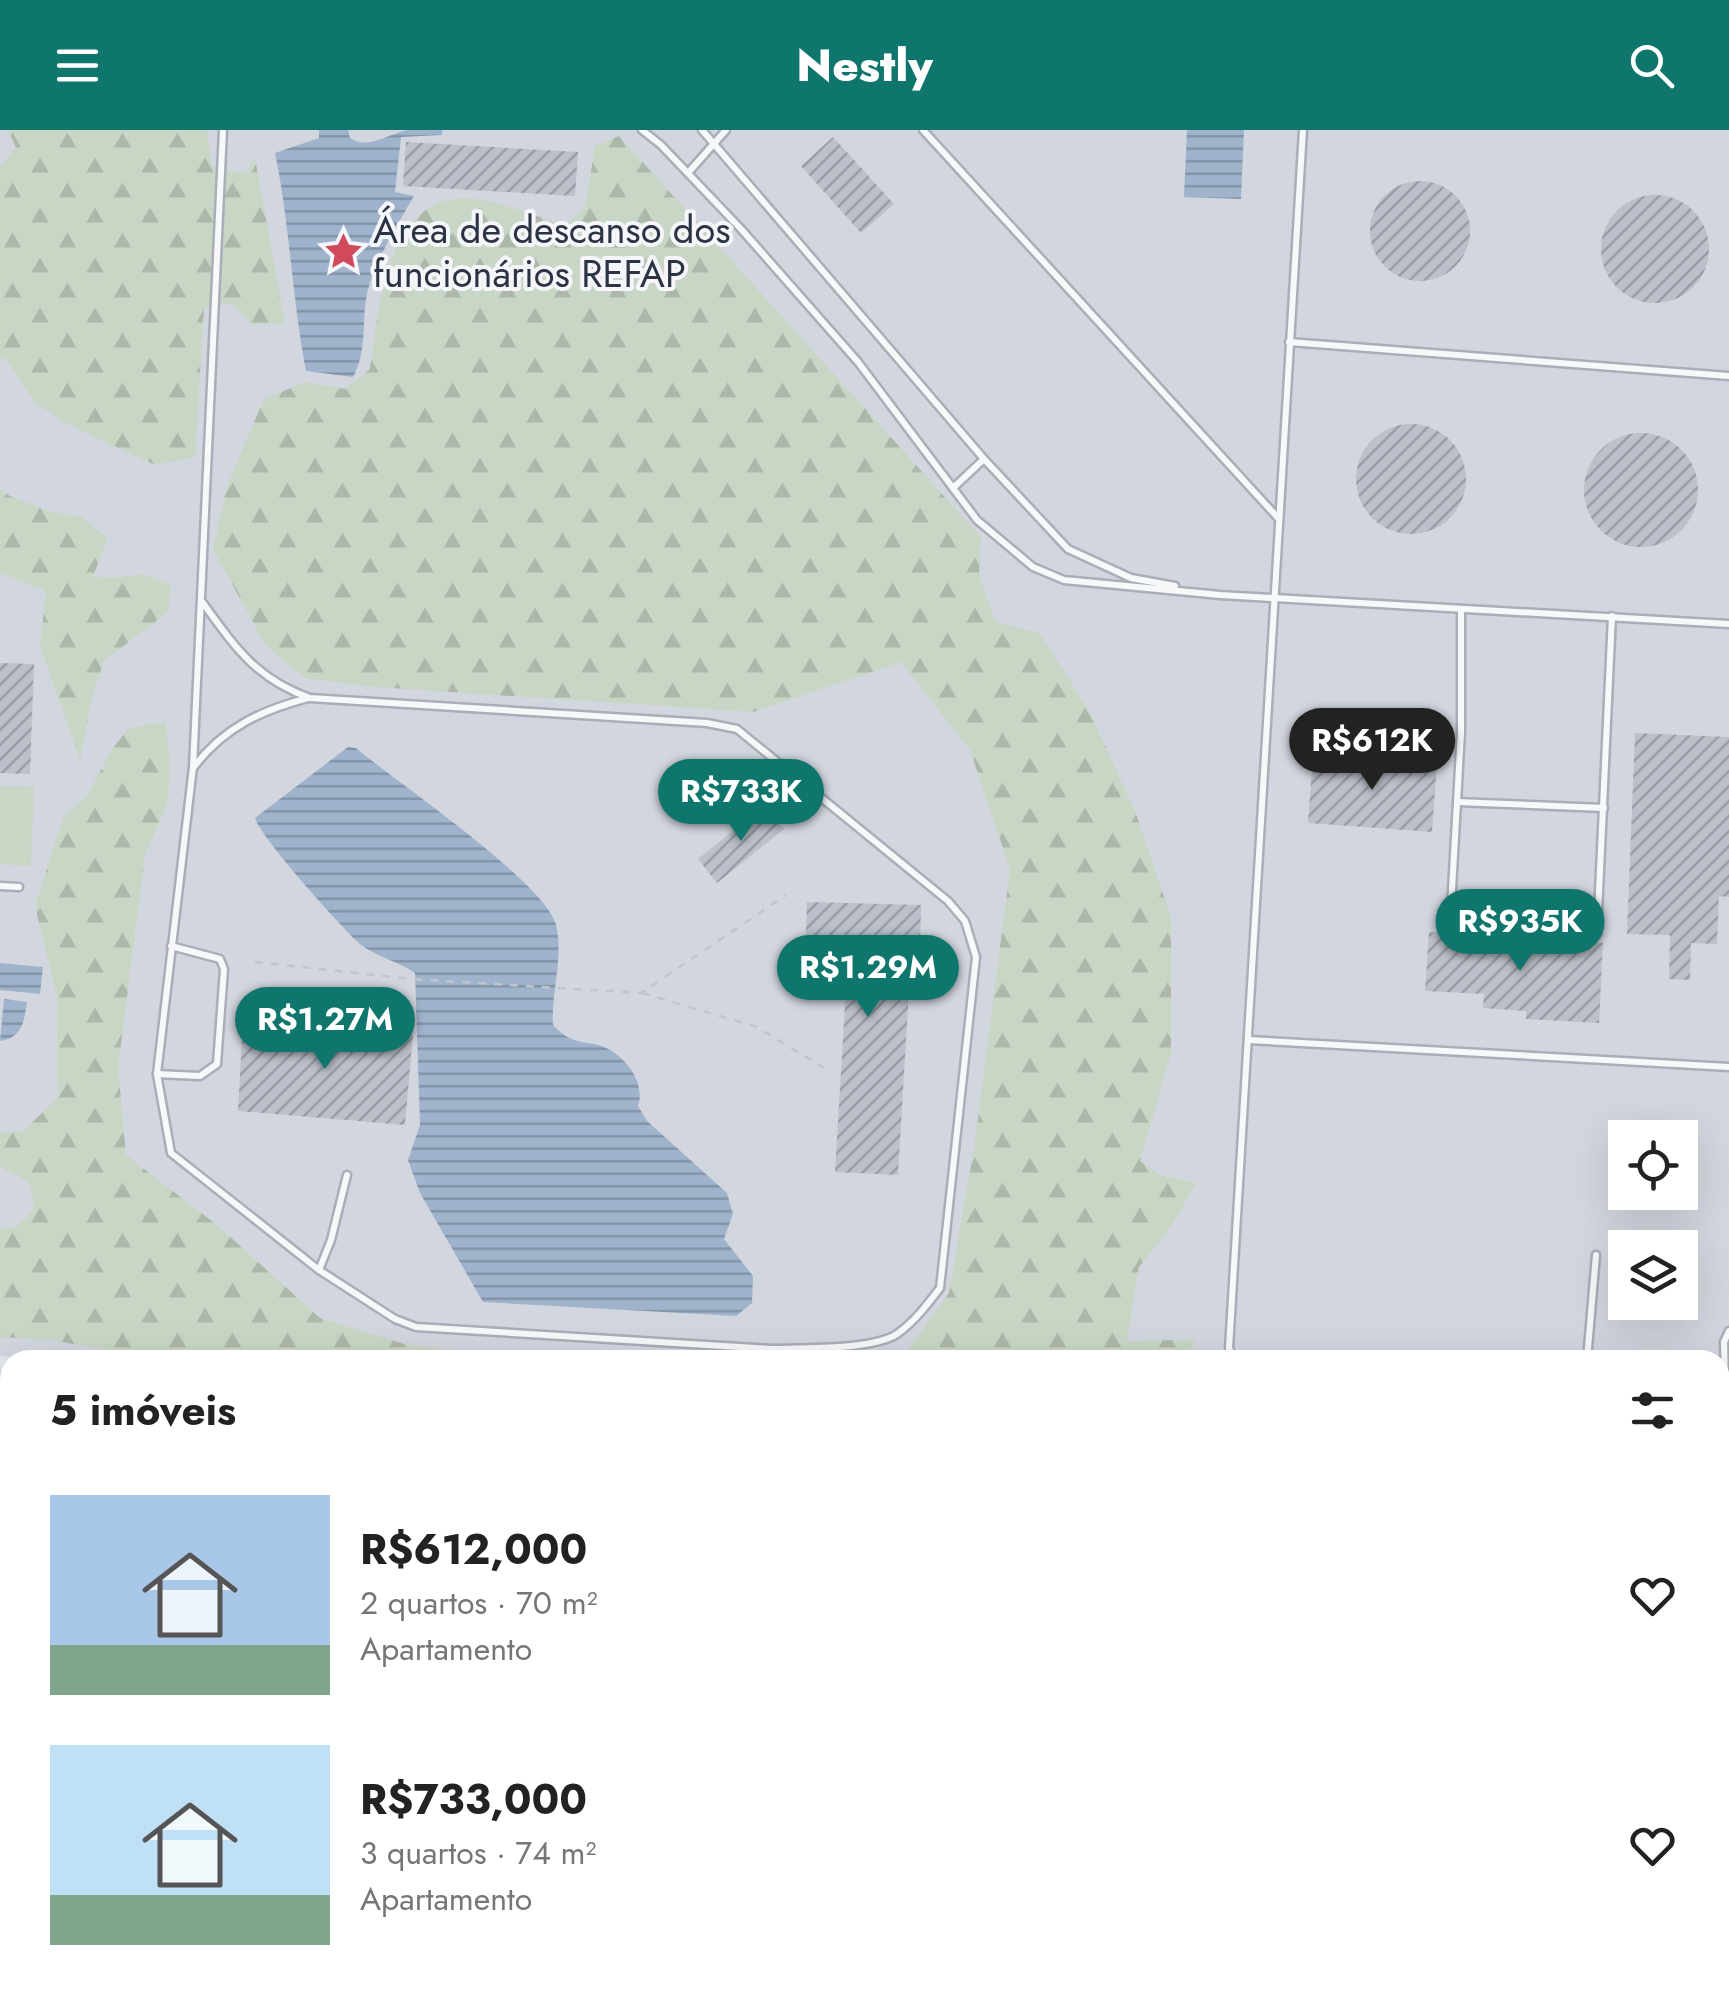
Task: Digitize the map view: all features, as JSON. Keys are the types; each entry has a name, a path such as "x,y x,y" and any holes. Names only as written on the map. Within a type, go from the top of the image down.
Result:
{"lane":[{"path":"193,767 207,749 244,721 274,706 310,698 708,723 737,729 948,900 965,921 976,957 940,1288 921,1313 893,1336 829,1348 772,1349 416,1326 395,1319 319,1270 170,1153 156,1074 193,767 223,130"},
{"path":"642,130 688,173 858,362 977,520 1033,567 1064,580 1220,595 1729,624"},
{"path":"702,130 984,460 1068,549 1132,578 1220,595"},
{"path":"688,173 726,130"},
{"path":"923,130 1280,520"},
{"path":"1230,1350 1303,130"},
{"path":"1289,342 1729,376"},
{"path":"953,488 984,460"},
{"path":"203,602 238,651 280,687 310,698"},
{"path":"1462,610 1462,732 1450,925 1597,934 1612,616"},
{"path":"1458,802 1604,808"},
{"path":"0,886 18,887"},
{"path":"156,1074 200,1076 217,1064 224,969 220,959 171,946"},
{"path":"1249,1040 1729,1067"},
{"path":"319,1270 332,1240 347,1175"},
{"path":"1588,1350 1596,1255"}],"path":[{"path":"641,993 786,896"},
{"path":"255,962 410,979 641,993 757,1027 824,1068"}],"shaded area":[{"path":"0,130 1729,130 1729,1350 0,1350"}],"green space":[{"path":"8,130 207,130 212,167 245,174 255,158 285,324 252,324 232,303 204,308 195,457 155,465 71,426 34,402 6,359 0,358 0,167 16,147"},
{"path":"619,136 981,537 979,576 996,622 1039,633 1088,709 1135,811 1171,917 1171,1053 1140,1161 1160,1175 1196,1183 1169,1230 1139,1267 1127,1342 1194,1339 1191,1350 908,1350 949,1293 975,1142 1010,869 970,750 901,662 753,712 375,687 305,678 266,646 213,549 227,486 264,399 306,382 345,389 370,369 378,315 393,257 406,232 423,212 446,200 476,199 565,225 585,209 595,146"},
{"path":"0,489 45,510 83,518 108,539 93,576 144,574 171,585 168,612 104,661 80,760 40,646 46,591 0,573"},
{"path":"165,722 170,761 168,801 145,856 118,1067 126,1155 217,1225 320,1318 404,1344 453,1350 108,1350 0,1337 0,1230 17,1226 34,1210 30,1182 0,1167 0,1132 23,1131 58,1098 57,996 35,906 63,818 88,794 113,748 129,728"},
{"path":"0,786 34,787 31,866 0,864"}],"water":[{"name":"Área de descanso dos funcionários REFAP","path":"319,130 348,130 350,138 364,142 407,130 442,130 442,135 401,137 395,192 414,196 370,283 361,354 353,377 306,371 297,317 275,153 319,138"},
{"path":"1187,130 1244,130 1241,199 1184,197"},
{"path":"348,747 356,748 467,834 526,884 546,907 558,937 553,1025 569,1038 604,1047 625,1062 638,1083 638,1106 647,1121 727,1193 733,1214 724,1239 753,1276 752,1303 736,1316 483,1302 420,1193 408,1160 420,1125 415,973 360,944 286,862 255,818"},
{"path":"0,963 43,967 40,994 0,990"},
{"path":"4,999 27,1002 17,1033 0,1041"}],"building":[{"path":"833,137 894,204 861,233 801,166"},
{"path":"406,142 578,152 575,196 403,186"},
{"path":"1420,181 1439,185 1455,196 1466,212 1470,231 1466,250 1455,266 1439,277 1420,281 1401,277 1385,266 1374,250 1370,231 1374,212 1385,196 1401,185"},
{"path":"1655,195 1676,199 1693,211 1705,228 1709,249 1705,270 1693,287 1676,299 1655,303 1634,299 1617,287 1605,270 1601,249 1605,228 1617,211 1634,199"},
{"path":"1411,424 1432,428 1450,440 1462,458 1466,479 1462,500 1450,518 1432,530 1411,534 1390,530 1372,518 1360,500 1356,479 1360,458 1372,440 1390,428"},
{"path":"1641,433 1663,438 1681,450 1693,468 1698,490 1693,512 1681,530 1663,542 1641,547 1619,542 1601,530 1589,512 1584,490 1589,468 1601,450 1619,438"},
{"path":"0,663 34,664 30,774 0,773"},
{"path":"1635,733 1729,737 1729,897 1719,896 1717,944 1691,943 1690,980 1669,979 1670,935 1627,934"},
{"path":"1313,754 1437,763 1432,832 1308,823"},
{"path":"764,806 784,829 717,883 698,859"},
{"path":"807,902 921,905 919,990 909,990 898,1175 835,1172 846,988 804,987"},
{"path":"1429,932 1603,943 1599,1023 1526,1019 1526,1011 1483,1008 1484,994 1425,991"},
{"path":"243,1020 413,1034 405,1125 238,1111"}],"place":[{"name":"Área de descanso dos funcionários REFAP","path":"343,251"}]}
